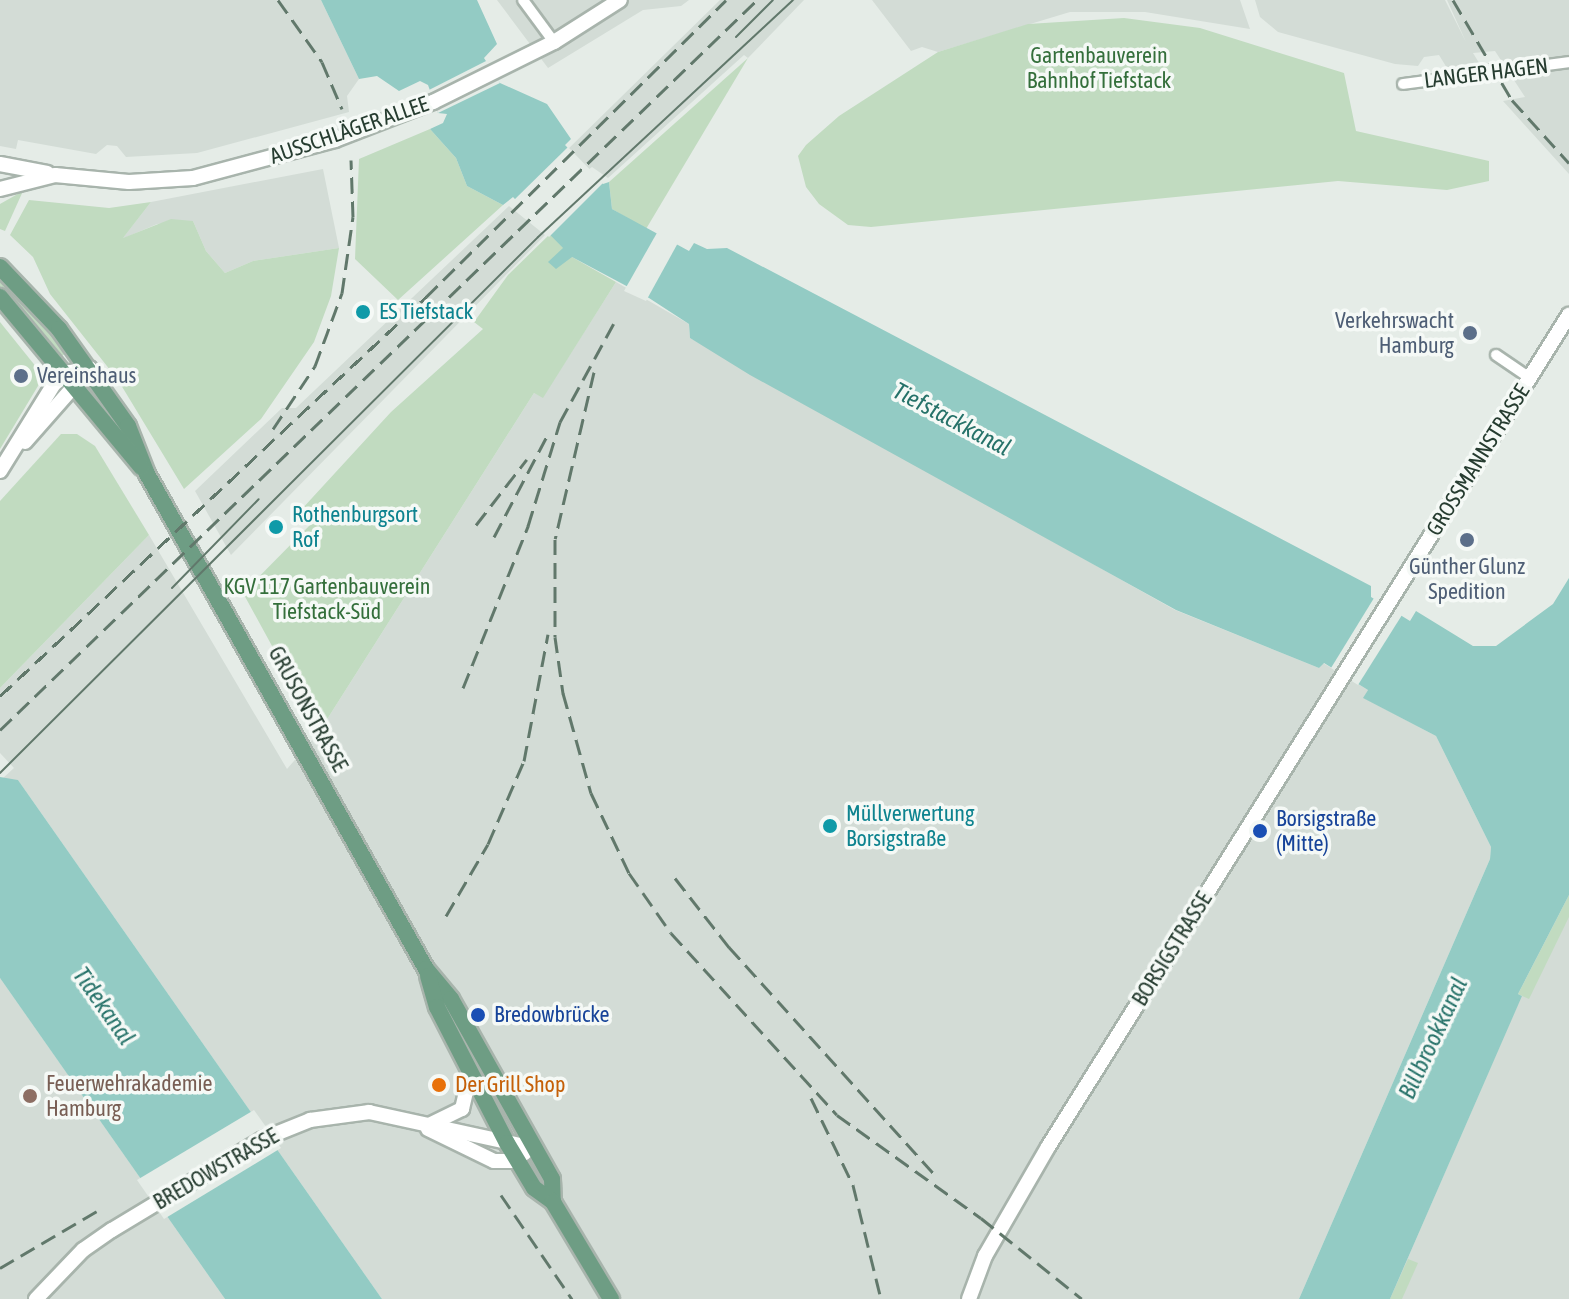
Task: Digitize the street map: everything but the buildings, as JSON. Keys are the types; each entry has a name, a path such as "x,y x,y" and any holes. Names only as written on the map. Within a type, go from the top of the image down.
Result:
{"main road":[{"name":"GRUSONSTRASSE","path":"0,267 90,368 128,426 147,474 426,969 451,999 552,1179 553,1202"},
{"name":"GRUSONSTRASSE","path":"0,297 147,474"},
{"name":"GRUSONSTRASSE","path":"426,969 437,1007 507,1143 534,1188 553,1202 611,1299"}],"street":[{"path":"523,0 554,42"},
{"name":"AUSSCHLÄGER ALLEE","path":"4,167 129,182 193,178 335,140 433,102 554,42 620,0"},
{"name":"LANGER HAGEN","path":"1403,84 1569,62"},
{"name":"AUSSCHLÄGER ALLEE","path":"0,189 55,175"},
{"name":"GROSSMANNSTRASSE","path":"1387,606 1569,315"},
{"path":"1496,355 1530,378"},
{"path":"0,471 52,386 65,375 90,368"},
{"path":"13,453 76,389 90,368"},
{"name":"BORSIGSTRASSE","path":"969,1299 985,1256 1048,1147 1387,606"},
{"path":"425,1126 462,1109 470,1075"},
{"name":"BREDOWSTRASSE","path":"36,1299 83,1250 144,1210 282,1130 369,1112 534,1148"},
{"name":"BREDOWSTRASSE","path":"425,1126 487,1159 516,1159"},
{"path":"516,1159 534,1148"}],"shaded area":[{"path":"0,0 321,0 359,79 347,96 349,112 197,153 126,157 117,146 107,145 96,154 18,140 16,149 0,146"},
{"path":"497,0 689,0 681,6 643,10 548,68"},
{"path":"720,0 804,0 748,58 744,55 608,178 592,167 584,173 564,153"},
{"path":"872,0 1240,0 1250,29 1145,12 1070,12 938,52 922,47 911,51"},
{"path":"1255,0 1445,0 1466,42 1447,0 1569,0 1569,174 1503,101 1525,97 1495,51 1473,53 1481,66 1447,68 1439,55 1424,57 1418,66 1395,64 1278,32 1260,17"},
{"path":"323,169 339,248 253,261 225,273 206,251 193,221 157,224 122,239 151,202"},
{"path":"509,206 545,235 231,555 195,491 282,408 296,408"},
{"path":"616,282 689,324 690,338 1175,610 1319,668 1323,663 1368,690 1364,698 1436,736 1491,847 1490,859 1299,1299 382,1299 18,780 2,779 14,768 0,753 0,688 149,535 287,769 319,732 534,393 543,397"},
{"path":"1569,895 1569,1299 1390,1299 1522,995"},
{"path":"0,978 24,1012 225,1299 0,1299"}],"green space":[{"name":"Gartenbauverein Bahnhof Tiefstack","path":"1124,18 1200,28 1344,73 1356,131 1489,161 1489,181 1447,190 1338,181 871,227 848,225 819,204 806,187 798,156 806,145 839,116 938,52 1028,24"},
{"path":"748,58 646,229 612,209 609,182"},
{"path":"430,129 456,158 467,186 503,205 398,300 355,259 359,159"},
{"path":"23,191 5,231 0,229 0,204"},
{"path":"29,200 109,208 151,202 123,238 171,219 193,221 206,251 225,273 253,261 339,248 331,296 314,342 261,419 184,489 118,380 50,294 33,257 10,235"},
{"name":"KGV 117 Gartenbauverein Tiefstack-Süd","path":"550,234 572,257 616,282 543,398 534,393 319,732 243,593 312,523 301,510 391,412 483,329 474,322 508,275"},
{"path":"0,278 68,352 60,357 0,287"},
{"path":"0,322 37,368 41,381 0,449"},
{"path":"61,434 77,434 95,446 149,535 0,688 0,501"},
{"path":"1569,895 1569,917 1529,999 1518,994"},
{"path":"1408,1259 1418,1263 1402,1299 1390,1299"}],"water":[{"path":"321,0 477,0 497,44 484,58 500,83 547,104 571,139 565,145 603,184 609,182 612,209 689,251 694,243 707,249 727,248 1371,586 1371,597 1410,621 1416,611 1473,646 1496,646 1553,604 1569,578 1569,895 1518,994 1522,996 1390,1299 1299,1299 1490,859 1491,847 1436,736 1363,698 1368,690 1324,663 1319,668 1176,610 750,375 690,338 689,324 649,298 572,257 556,269 548,262 563,248 513,197 503,205 467,186 456,158 430,129 443,123 447,114 438,113 428,85 420,81 399,91 377,76 359,79"},
{"name":"Tidekanal","path":"0,777 18,780 382,1299 225,1299 0,978"}],"pier":[{"path":"488,60 500,83 438,113 427,91"},
{"path":"568,147 603,183 549,237 513,201"},
{"path":"658,231 679,241 646,301 624,291"},
{"path":"1374,598 1402,615 1358,685 1331,668"},
{"path":"254,1110 281,1148 164,1219 137,1180"}],"tram line":[{"path":"736,37 773,0"},
{"path":"0,773 538,237 793,0"},
{"path":"172,588 259,499"}],"railway":[{"path":"278,0 322,62 342,109"},
{"path":"0,696 426,297 726,0"},
{"path":"0,730 757,0"},
{"path":"1453,0 1512,100 1569,163"},
{"path":"273,429 315,366 342,293 353,217 351,160"},
{"path":"463,688 528,526 560,422 614,323"},
{"path":"594,372 555,539 555,637 563,693 591,793 629,873 671,933 837,1115 981,1218 1082,1299"},
{"path":"494,537 548,434"},
{"path":"476,525 527,459"},
{"path":"446,916 488,844 524,761 548,634"},
{"path":"675,878 729,947 936,1176"},
{"path":"811,1098 853,1185 881,1299"},
{"path":"501,1195 572,1299"},
{"path":"0,1268 97,1211"}],"place":[{"name":"ES Tiefstack","path":"363,312"},
{"name":"Verkehrswacht Hamburg","path":"1470,333"},
{"name":"Vereinshaus","path":"21,376"},
{"name":"Rothenburgsort Rof","path":"276,527"},
{"name":"Günther Glunz Spedition","path":"1467,540"},
{"name":"Müllverwertung Borsigstraße","path":"830,826"},
{"name":"Borsigstraße (Mitte)","path":"1260,831"},
{"name":"Bredowbrücke","path":"478,1015"},
{"name":"Der Grill Shop","path":"439,1085"},
{"name":"Feuerwehrakademie Hamburg","path":"30,1096"}],"water label":[{"name":"Tiefstackkanal","path":"952,419"},
{"name":"Billbrookkanal","path":"1433,1038"}]}
